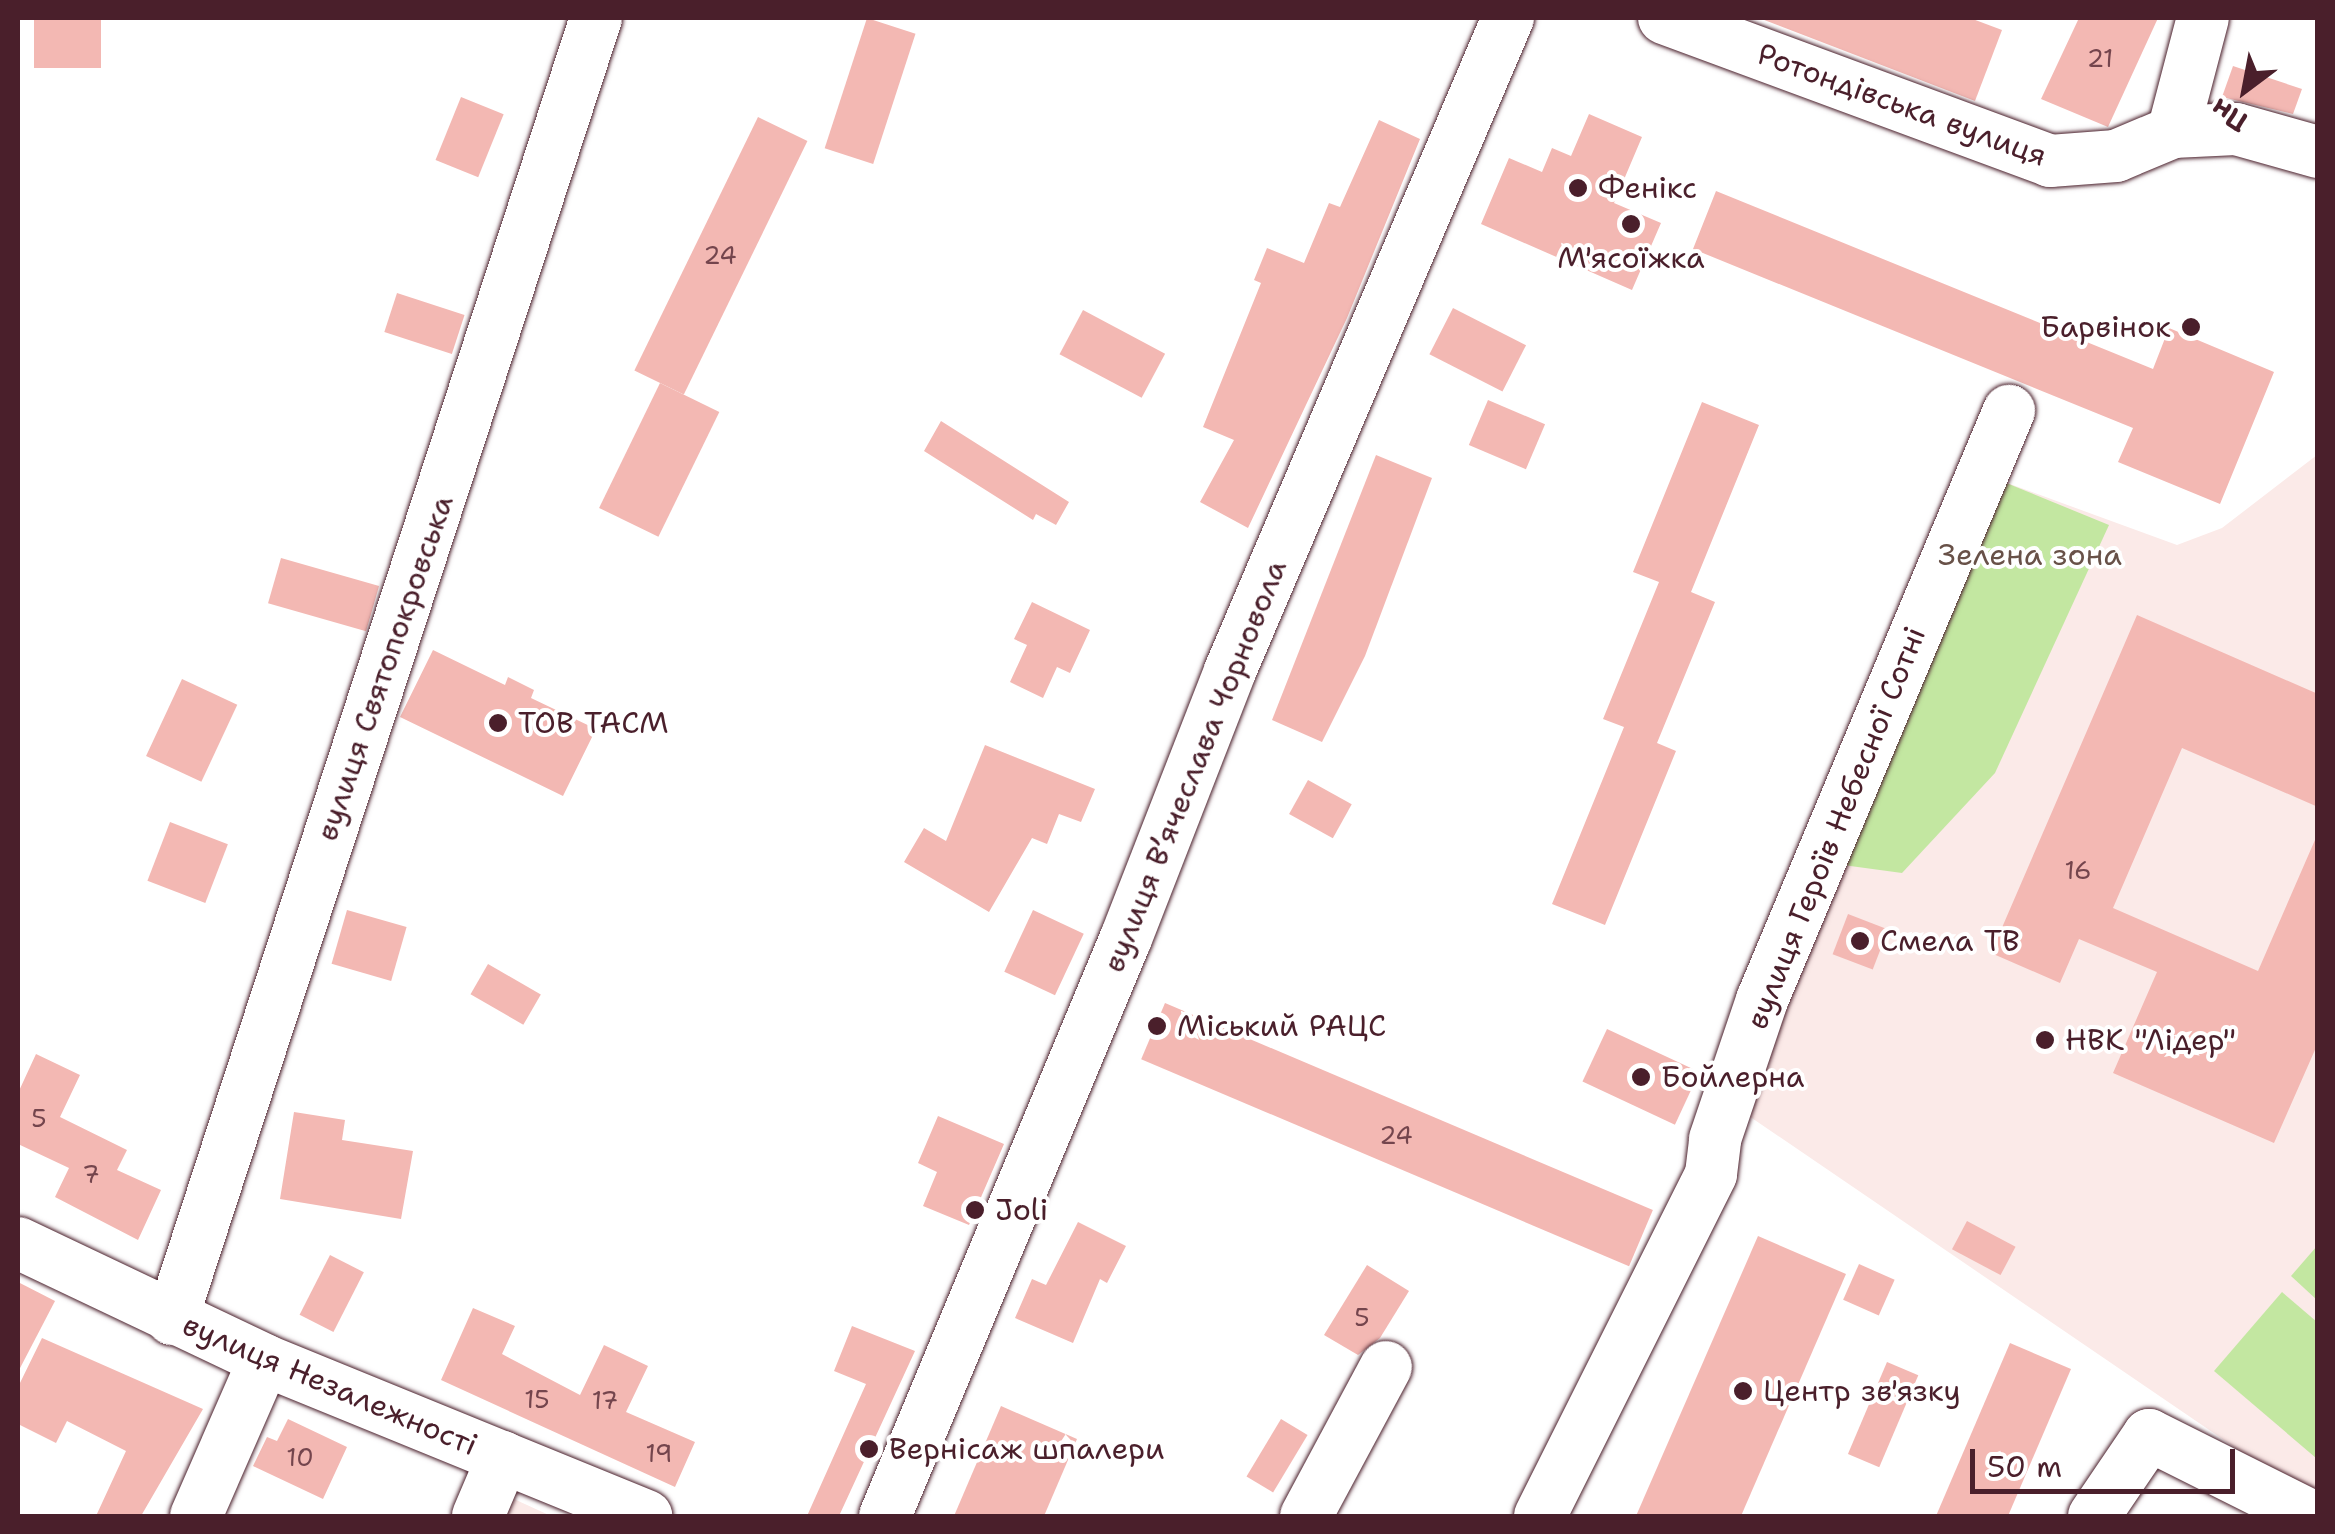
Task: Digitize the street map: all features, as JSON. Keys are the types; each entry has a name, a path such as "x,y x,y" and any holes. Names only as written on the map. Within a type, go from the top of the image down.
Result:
{"street":[{"name":"вулиця Святопокровська","path":"172,1319 596,18"},
{"name":"вулиця Вʼячеслава Чорновола","path":"885,1516 1126,938 1230,671 1508,18"},
{"name":"Ротондівська вулиця","path":"1664,18 2050,162 2116,156 2173,132 2236,129 2318,152"},
{"path":"2173,132 2203,18"},
{"name":"вулиця Героїв Небесної Сотні","path":"1540,1516 1711,1174 1715,1139 1762,1000 2009,411"},
{"name":"вулиця Незалежності","path":"18,1243 264,1360 646,1516"},
{"path":"196,1516 264,1360"},
{"path":"1306,1516 1386,1367"},
{"path":"2094,1516 2149,1436 2311,1516"},
{"path":"478,1516 503,1457"}],"shaded area":[{"name":"НВК \"Лідер\"","path":"2317,455 2317,1491 2309,1498 1743,1112 1999,480 2177,545 2222,528"},
{"path":"477,1482 551,1516 463,1516"}],"green space":[{"name":"Зелена зона","path":"1999,480 2109,525 1995,773 1902,873 1843,865"},
{"path":"2317,1246 2317,1300 2291,1276"},
{"path":"2282,1292 2317,1322 2316,1458 2214,1371"}],"building":[{"path":"34,18 101,18 101,68 34,68"},
{"path":"867,18 916,34 873,164 825,148"},
{"path":"1759,18 1970,18 2002,30 1975,101"},
{"path":"2079,18 2158,18 2108,127 2041,99"},
{"path":"2233,66 2302,89 2293,114 2222,97"},
{"path":"461,97 504,114 478,177 436,160"},
{"name":"Фенікс","path":"1589,114 1642,137 1614,203 1661,223 1632,290 1481,224 1509,158 1542,172 1552,148 1571,156"},
{"path":"758,117 807,141 684,395 634,370"},
{"path":"1379,120 1420,139 1347,318 1248,528 1200,502 1234,440 1203,427 1261,283 1254,280 1267,248 1304,263 1329,203 1340,207"},
{"path":"1716,191 2153,369 2169,328 2274,372 2220,504 2118,462 2133,428 1693,249"},
{"path":"397,293 465,315 452,354 384,332"},
{"path":"1453,308 1526,345 1502,392 1429,354"},
{"path":"1083,310 1165,354 1142,398 1060,354"},
{"path":"660,383 719,412 658,537 599,508"},
{"path":"1488,400 1545,424 1526,469 1469,445"},
{"path":"1702,402 1759,425 1691,592 1715,602 1657,743 1676,751 1605,925 1552,904 1624,727 1603,719 1659,582 1633,572"},
{"path":"941,421 1069,502 1056,525 1036,514 1033,520 924,451"},
{"path":"1376,455 1432,478 1365,656 1322,742 1272,720"},
{"path":"281,558 379,586 366,631 268,603"},
{"path":"1032,602 1090,630 1070,673 1057,667 1043,698 1010,682 1027,645 1014,639"},
{"path":"2137,615 2318,694 2318,807 2182,748 2113,908 2258,971 2318,833 2318,1043 2274,1143 2113,1073 2157,972 2079,939 2060,983 1991,953"},
{"name":"ТОВ ТАСМ","path":"433,650 505,685 508,677 534,690 531,698 596,729 563,796 400,717"},
{"path":"182,679 237,705 201,782 146,756"},
{"path":"985,745 1095,789 1081,822 1059,814 1047,844 1032,838 989,912 904,862 924,828 946,841"},
{"path":"1308,780 1352,804 1333,838 1289,814"},
{"path":"170,822 228,844 205,903 147,881"},
{"path":"347,910 407,927 391,981 332,964"},
{"path":"1033,910 1084,934 1055,995 1004,972"},
{"name":"Смела ТВ","path":"1848,914 1888,929 1873,970 1833,954"},
{"path":"488,964 541,994 523,1025 470,994"},
{"path":"1165,1003 1653,1210 1629,1266 1141,1059"},
{"name":"Бойлерна","path":"1607,1029 1699,1072 1675,1125 1582,1082"},
{"path":"36,1054 80,1075 60,1117 127,1150 117,1170 161,1190 138,1240 55,1197 69,1168 18,1144 18,1093"},
{"path":"294,1112 345,1120 342,1140 413,1151 401,1219 280,1199"},
{"path":"938,1116 1004,1144 969,1225 923,1206 937,1172 918,1163"},
{"path":"1967,1221 2016,1247 2001,1275 1952,1249"},
{"path":"1078,1222 1126,1246 1107,1283 1100,1279 1073,1343 1015,1318 1032,1279 1046,1285"},
{"name":"Центр зв'язку","path":"1758,1236 1846,1274 1741,1516 1636,1516"},
{"path":"330,1255 364,1272 333,1332 300,1315"},
{"path":"1859,1264 1895,1280 1879,1315 1843,1300"},
{"path":"1367,1265 1409,1291 1380,1338 1358,1355 1324,1335"},
{"path":"18,1282 55,1301 18,1372"},
{"path":"473,1308 515,1326 502,1354 580,1395 604,1345 648,1366 626,1412 695,1442 675,1487 441,1380"},
{"path":"852,1326 915,1351 839,1516 807,1516 866,1384 834,1371"},
{"path":"42,1338 203,1409 141,1516 96,1516 126,1451 67,1421 56,1443 18,1424 18,1387"},
{"path":"2010,1343 2071,1369 2008,1516 1936,1516"},
{"path":"1887,1362 1918,1375 1879,1467 1848,1454"},
{"path":"1001,1406 1077,1439 1044,1516 954,1516"},
{"path":"288,1419 347,1447 323,1499 253,1466 267,1437 277,1441"},
{"path":"1281,1419 1308,1435 1273,1492 1246,1476"}],"place":[{"name":"Фенікс","path":"1578,188"},
{"name":"М'ясоїжка","path":"1631,224"},
{"name":"Барвінок","path":"2191,327"},
{"name":"ТОВ ТАСМ","path":"498,723"},
{"name":"Смела ТВ","path":"1860,941"},
{"name":"Міський РАЦС","path":"1157,1026"},
{"name":"НВК \"Лідер\"","path":"2045,1040"},
{"name":"Бойлерна","path":"1641,1077"},
{"name":"Joli","path":"975,1210"},
{"name":"Центр зв'язку","path":"1743,1391"},
{"name":"Вернiсаж шпалери","path":"869,1449"}]}
